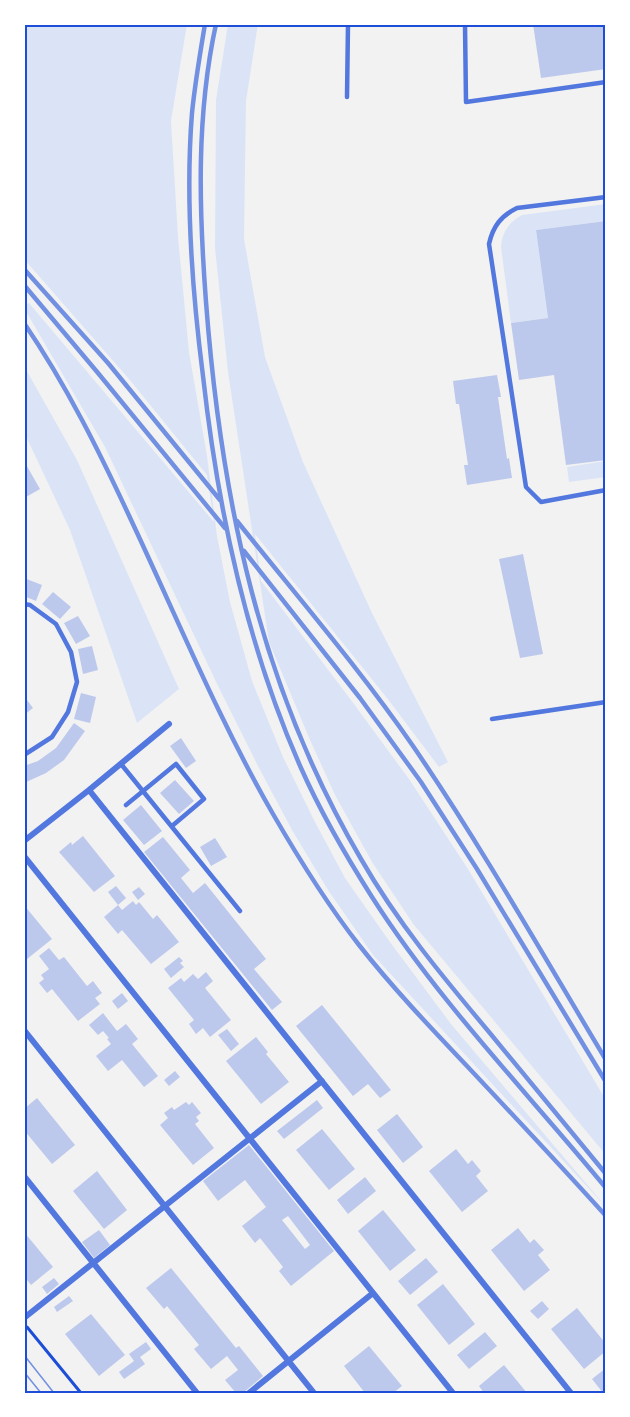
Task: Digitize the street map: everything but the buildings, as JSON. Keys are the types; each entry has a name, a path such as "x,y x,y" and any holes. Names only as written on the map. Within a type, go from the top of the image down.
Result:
{"street":[{"path":"24,841 90,790 169,723"},
{"path":"90,790 571,1393"},
{"path":"24,856 453,1393"},
{"path":"24,1030 314,1393"},
{"path":"24,1318 322,1081"},
{"path":"24,1176 197,1393"},
{"path":"249,1393 374,1293"}],"lane":[{"path":"346,97 348,24"},
{"path":"465,24 466,102 606,82"},
{"path":"606,197 517,208 498,221 491,233 489,244 526,488 541,502 606,490"},
{"path":"24,604 56,624 71,652 77,682 68,712 52,738 24,755"},
{"path":"492,719 606,702"},
{"path":"121,764 240,911"},
{"path":"126,804 176,764 204,800 172,826"}],"path":[{"path":"24,1324 81,1393"}],"shaded area":[{"path":"24,24 187,24 171,121 178,237 189,352 207,456 217,536 230,602 252,681 283,757 345,878 451,1024 606,1207 373,955 328,890 259,768 105,447 24,308 29,303 214,522 207,475 129,379 24,259"},
{"path":"228,24 258,24 246,101 244,239 265,357 303,462 372,613 448,762 439,767 387,698 255,534 261,581 409,779 468,869 606,1100 606,1155 414,925 372,862 335,795 269,642 228,372 215,248 216,100"},
{"path":"606,204 606,221 536,230 548,318 511,323 501,247 510,224 522,215"},
{"path":"24,366 77,460 179,689 137,723 70,530 24,432"},
{"path":"606,461 606,477 569,482 567,467"}],"tram line":[{"path":"24,1355 54,1393"},
{"path":"24,1372 41,1393"}],"railway":[{"path":"205,24 193,102 190,146 191,245 196,311 209,427 226,527 250,625 265,673 309,785 334,834 372,897 398,936 455,1010 606,1188"},
{"path":"216,24 202,128 201,197 206,302 222,448 235,519 251,590 272,659 296,727 326,794 375,882 405,927 438,970 606,1174"},
{"path":"24,269 108,363 220,500"},
{"path":"24,285 225,528"},
{"path":"24,323 55,371 82,420 253,778 314,881 359,945 398,991 606,1216"},
{"path":"237,521 349,660 413,746 488,862 606,1060"},
{"path":"244,551 360,698 421,782 477,869 606,1082"}]}
